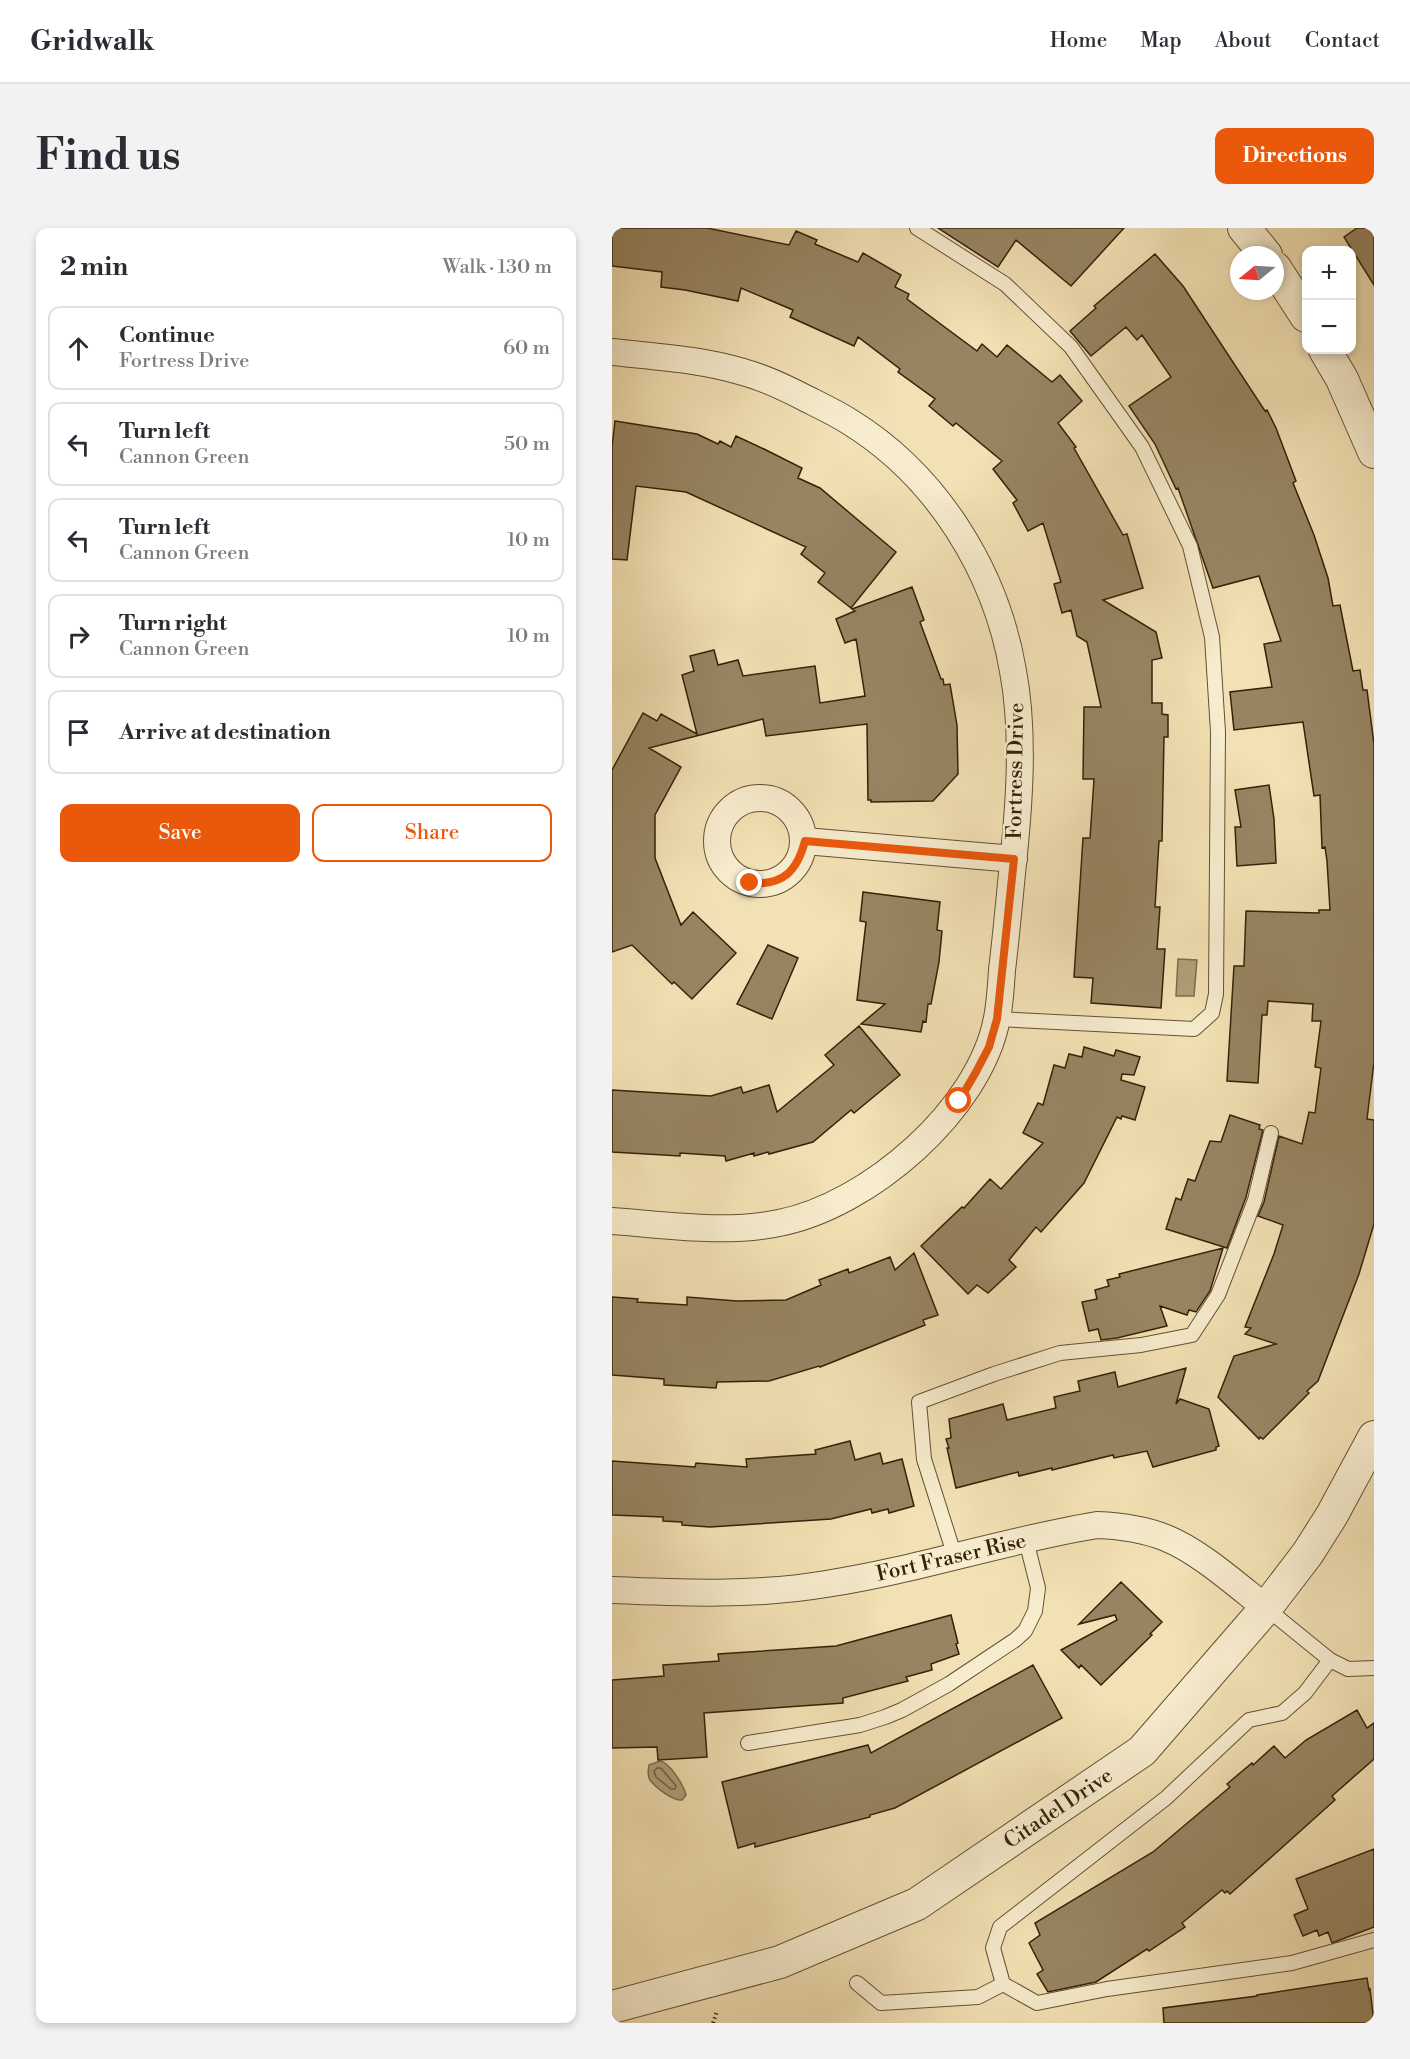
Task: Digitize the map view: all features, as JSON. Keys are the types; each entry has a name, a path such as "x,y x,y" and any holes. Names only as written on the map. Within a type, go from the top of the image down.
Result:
{"street":[{"path":"1244,228 1259,246"},
{"path":"1284,282 1302,310"},
{"name":"Fortress Drive","path":"612,352 702,361 744,372 779,385 850,422 884,447 944,508 979,567 994,601 1013,670 1019,740 1014,859 997,1019 989,1047 959,1101 901,1162 848,1197 806,1216 754,1227 723,1228 612,1221"},
{"path":"1327,354 1342,379 1374,452"},
{"path":"805,841 1014,859"},
{"name":"Citadel Drive","path":"612,2007 780,1962 917,1904 1142,1751 1266,1608 1308,1553 1332,1515 1374,1437"},
{"name":"Fort Fraser Rise","path":"612,1590 686,1594 782,1589 861,1578 1097,1525 1120,1526 1168,1538 1190,1551 1266,1608"}],"lane":[{"path":"917,228 1005,284 1071,347 1142,447 1152,467 1190,546 1212,637 1218,732 1216,994 1212,1013 1194,1029 997,1019"},
{"path":"955,1557 924,1459 919,1402 994,1374 1060,1353 1141,1345 1192,1335 1218,1295 1256,1200 1271,1132"},
{"path":"748,1743 860,1725 885,1717 949,1684 1015,1640 1025,1631 1035,1611 1038,1588 1026,1540"},
{"path":"1266,1608 1330,1660 1348,1669 1374,1668"},
{"path":"1330,1660 1305,1693 1282,1713 1249,1720 1166,1798 1000,1927 993,1948 1003,1984 1037,2002 1107,1989 1292,1963 1374,1940"},
{"path":"857,1983 881,2003 978,1997 1003,1984"}],"path":[{"path":"713,2023 717,2011"}],"water":[{"path":"1178,959 1197,960 1194,996 1176,996"},
{"path":"660,1761 672,1770 682,1785 686,1795 682,1800 665,1793 650,1780 649,1765"}],"building":[{"path":"612,228 707,228 789,245 796,231 817,240 815,244 858,262 863,253 901,275 895,287 909,294 907,299 977,351 982,344 997,357 1007,345 1052,382 1060,375 1082,401 1058,423 1076,447 1074,448 1123,535 1127,534 1143,588 1103,600 1156,632 1162,658 1152,660 1152,703 1162,703 1162,714 1168,715 1168,737 1164,737 1162,841 1159,841 1155,907 1160,907 1157,949 1165,949 1161,1008 1091,1003 1093,978 1074,977 1083,838 1090,838 1094,779 1083,779 1084,707 1101,707 1087,642 1077,636 1071,610 1062,613 1054,584 1061,582 1043,523 1028,531 1013,503 1017,500 993,469 1002,461 956,423 953,426 929,406 935,399 898,372 900,369 858,337 854,346 790,317 793,310 741,288 738,301 661,287 662,272 612,266"},
{"path":"938,228 1124,228 1071,286 1016,240 998,267"},
{"path":"1357,228 1374,228 1374,285 1356,256 1356,246 1350,246 1344,237"},
{"path":"1155,254 1183,286 1265,411 1267,410 1276,428 1296,481 1293,483 1328,578 1333,606 1340,605 1353,671 1360,670 1363,690 1367,690 1374,744 1374,1062 1367,1119 1374,1120 1374,1224 1359,1274 1318,1381 1263,1439 1260,1437 1259,1439 1218,1397 1234,1356 1276,1344 1245,1334 1251,1328 1245,1327 1283,1225 1258,1216 1264,1202 1279,1136 1302,1144 1309,1112 1315,1113 1321,1068 1315,1067 1321,1021 1312,1021 1313,1004 1268,1001 1267,1015 1262,1015 1258,1083 1227,1081 1234,966 1244,966 1246,911 1319,913 1319,910 1330,910 1327,861 1325,847 1322,848 1320,795 1314,796 1303,722 1234,730 1230,692 1272,687 1264,644 1281,641 1259,576 1213,588 1178,488 1176,489 1155,444 1129,406 1171,377 1142,335 1137,340 1126,327 1091,356 1070,331 1096,308 1094,306"},
{"path":"615,421 697,434 718,444 720,441 731,447 736,436 764,449 802,468 798,478 820,488 896,552 851,608 818,582 825,573 801,554 806,547 686,492 636,486 627,560 612,559 612,447"},
{"path":"912,587 924,620 920,622 941,679 944,685 950,684 957,725 958,774 933,801 871,802 868,800 867,724 766,736 763,719 649,748 681,767 655,815 655,858 681,925 693,912 736,953 692,999 674,982 672,984 632,945 612,952 612,770 643,713 657,721 661,714 697,734 682,675 694,671 690,656 714,650 718,665 738,660 743,676 815,666 820,703 865,696 856,639 845,643 836,619 855,611 852,609"},
{"path":"1269,785 1274,819 1276,863 1237,866 1235,827 1241,827 1235,790"},
{"path":"863,892 940,902 937,930 942,931 939,962 931,1004 928,1004 926,1022 923,1021 921,1032 861,1024 885,1004 857,1000 866,922 860,921"},
{"path":"768,945 798,958 772,1019 737,1004"},
{"path":"859,1026 900,1075 854,1113 851,1110 813,1142 769,1154 768,1152 754,1156 754,1153 726,1161 725,1156 612,1152 612,1090 711,1096 741,1087 743,1093 769,1085 777,1112 834,1065 825,1055"},
{"path":"1084,1047 1114,1056 1116,1050 1140,1057 1134,1075 1122,1074 1121,1080 1145,1087 1135,1120 1122,1116 1121,1119 1117,1117 1084,1183 1041,1232 1036,1227 1009,1260 1016,1267 988,1293 977,1285 968,1294 921,1246 962,1207 964,1208 990,1179 1001,1189 1043,1143 1023,1133 1038,1103 1043,1105 1054,1065 1065,1068 1069,1054 1082,1057"},
{"path":"1230,1115 1260,1125 1259,1129 1263,1130 1246,1197 1227,1248 1166,1229 1176,1198 1181,1200 1188,1179 1195,1181 1210,1141 1221,1142"},
{"path":"1223,1248 1210,1291 1196,1312 1189,1310 1187,1315 1160,1306 1167,1326 1101,1340 1098,1329 1089,1331 1082,1302 1097,1299 1095,1290 1109,1286 1107,1280 1120,1277 1119,1274"},
{"path":"914,1253 938,1315 923,1320 925,1325 820,1367 769,1381 717,1382 716,1388 664,1385 664,1379 612,1375 612,1297 638,1299 637,1302 687,1305 687,1297 737,1301 786,1300 821,1285 819,1280 848,1269 849,1273 890,1257 895,1270"},
{"path":"1186,1368 1176,1404 1180,1399 1209,1409 1219,1446 1216,1450 1153,1467 1147,1451 1114,1458 1113,1455 1019,1476 1018,1472 956,1488 946,1439 951,1438 949,1419 1003,1404 1007,1420 1056,1408 1054,1397 1080,1391 1078,1381 1115,1372 1118,1387"},
{"path":"850,1441 855,1460 880,1453 883,1464 902,1459 914,1506 889,1513 888,1509 872,1513 871,1509 831,1519 710,1527 663,1521 663,1517 612,1515 612,1461 695,1467 696,1463 747,1467 746,1459 816,1454 815,1450"},
{"path":"1121,1582 1162,1622 1150,1634 1152,1635 1101,1685 1081,1665 1079,1668 1061,1650 1117,1620 1115,1615 1079,1624"},
{"path":"951,1615 959,1654 931,1664 932,1670 906,1677 908,1681 843,1698 843,1703 704,1713 707,1757 658,1760 657,1747 612,1748 612,1680 664,1676 663,1665 719,1661 718,1654 836,1646"},
{"path":"1033,1665 1062,1718 895,1808 870,1815 870,1817 755,1847 755,1843 738,1848 722,1782 868,1745 871,1753"},
{"path":"1357,1710 1367,1728 1374,1723 1374,1759 1332,1796 1335,1800 1230,1894 1222,1890 1182,1923 1185,1927 1096,1982 1048,1992 1037,1974 1043,1970 1029,1943 1040,1935 1035,1923 1153,1852 1230,1787 1227,1784 1274,1746 1285,1758 1306,1740"},
{"path":"1374,1849 1374,1927 1332,1943 1328,1932 1319,1936 1317,1930 1303,1936 1294,1915 1308,1909 1296,1879"},
{"path":"1367,1978 1374,2023 1164,2023 1163,2008 1257,1996"}],"route":[{"path":"750,883 764,884 777,881 789,873 798,863 805,841 1014,859 997,1019 989,1047 959,1101"}]}
